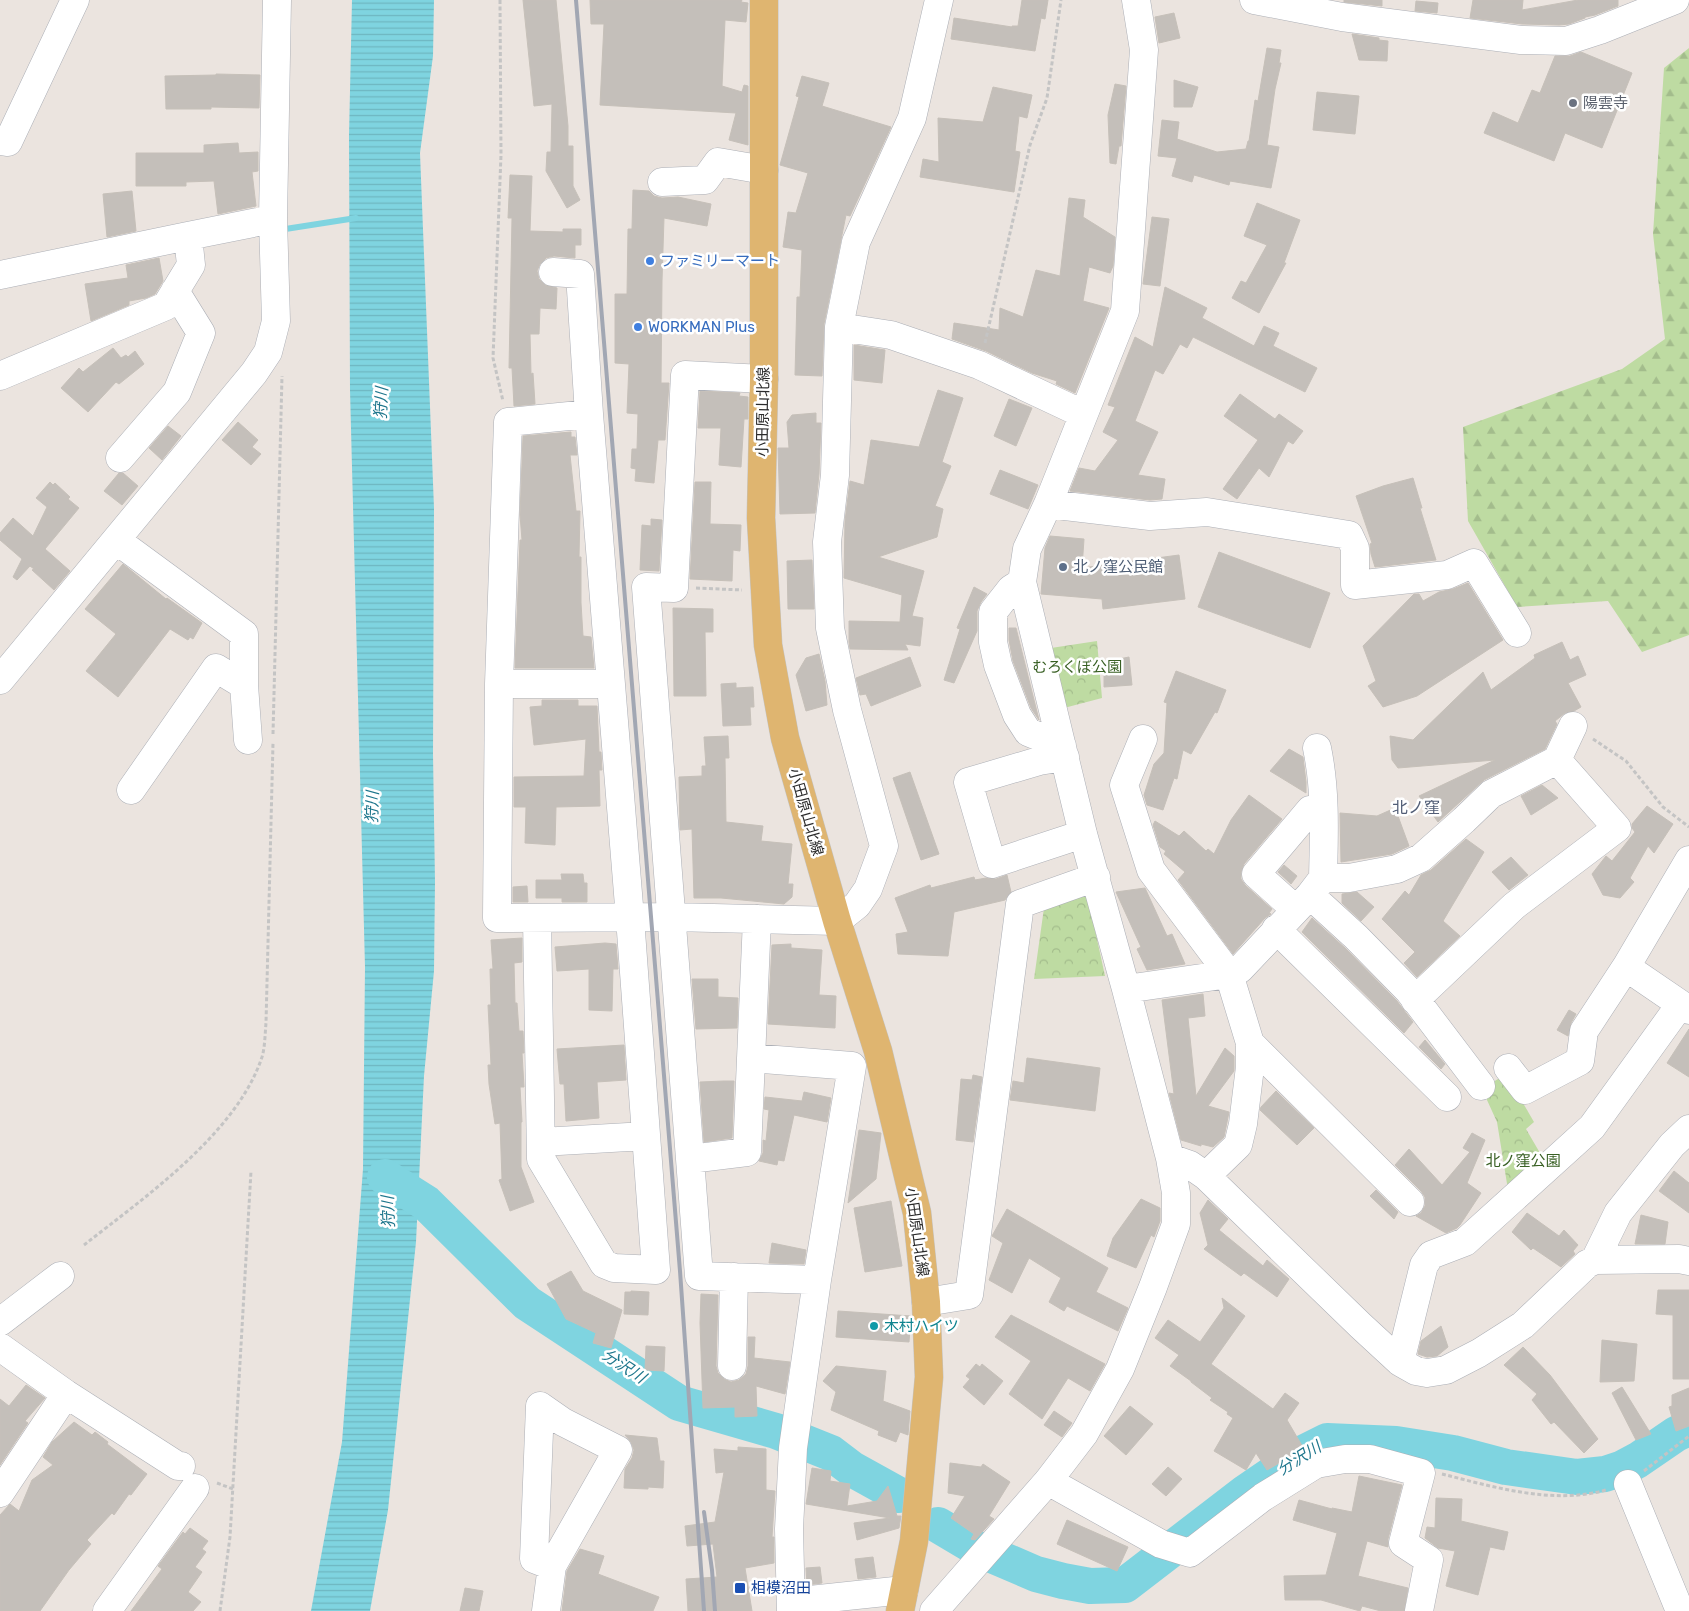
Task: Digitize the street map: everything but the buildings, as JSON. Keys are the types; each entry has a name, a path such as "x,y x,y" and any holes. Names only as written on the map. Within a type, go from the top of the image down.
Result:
{"main road":[{"name":"小田原山北線","path":"764,0 764,379 761,518 768,645 785,738 836,921 878,1051 915,1204 926,1302 929,1377 914,1541 902,1600"}],"street":[{"path":"0,141 8,142 74,0"},
{"path":"5,662 116,540 254,373 268,352 276,321 273,220 277,0"},
{"path":"589,414 508,422 499,684 497,918 672,917 836,921 857,905 868,889 884,846 847,710 830,628 827,542 835,475 839,327 856,242 912,118 939,0"},
{"path":"934,1611 1048,1481 1084,1434 1120,1368 1157,1278 1176,1224 1176,1193 1170,1158 1083,834 1022,582 1027,550 1048,504 1125,311 1144,50 1136,0"},
{"path":"1254,0 1342,17 1521,40 1566,41 1600,30 1676,0"},
{"path":"662,182 705,180 718,162 764,170"},
{"path":"0,275 273,220"},
{"path":"0,376 166,306 190,265 188,236"},
{"path":"537,918 541,1159 604,1264 614,1268 656,1270 630,918 589,414 580,274 554,272"},
{"path":"120,458 177,392 201,333 175,292"},
{"path":"839,327 891,335 980,365 1083,414"},
{"path":"764,379 684,375 674,588 646,587 699,1276 817,1280"},
{"path":"1048,504 1150,516 1207,512 1349,535 1355,548 1355,585 1447,575 1474,564 1517,632"},
{"path":"116,540 244,634 244,685 248,740"},
{"path":"1022,582 1011,589 992,612 998,665 1017,715 1028,732 1063,752"},
{"path":"131,790 216,668 244,685"},
{"path":"499,684 610,684"},
{"path":"1126,989 1229,974 1240,969 1310,894 1349,878 1397,870 1421,858 1491,794 1557,760 1573,726"},
{"path":"1143,740 1124,786 1151,870 1229,974 1250,1043 1250,1067 1244,1124 1238,1145 1206,1176"},
{"path":"1310,894 1324,807 1321,768 1317,748"},
{"path":"1063,752 968,782 992,864 1083,834"},
{"path":"1415,1000 1514,906 1617,828 1557,760"},
{"path":"1310,810 1256,874 1310,894 1356,937 1409,991 1481,1086"},
{"path":"1508,1068 1525,1090 1580,1061 1584,1031 1626,967 1689,860"},
{"path":"926,1302 969,1295 1020,904 1096,877"},
{"path":"690,1159 747,1152 757,919"},
{"path":"1276,929 1447,1097"},
{"path":"1400,1362 1424,1265 1431,1255 1465,1242 1592,1127 1685,1008 1626,967"},
{"path":"1250,1043 1410,1202"},
{"path":"751,1058 852,1066 817,1280 794,1448 789,1529 791,1606 902,1600"},
{"path":"1595,1260 1618,1213 1672,1145 1689,1129"},
{"path":"541,1142 646,1136"},
{"path":"1170,1158 1190,1165 1206,1176 1400,1362 1416,1370 1428,1373 1446,1370 1479,1353 1523,1325 1587,1264 1595,1260 1686,1255"},
{"path":"0,1322 60,1276"},
{"path":"732,1366 734,1277"},
{"path":"0,1347 66,1394 178,1466 188,1477 107,1611"},
{"path":"0,1493 66,1394"},
{"path":"546,1611 552,1566 618,1450 577,1430 540,1406 534,1559 552,1566"},
{"path":"1048,1481 1161,1544 1190,1553 1264,1497 1316,1464 1345,1459 1370,1459 1421,1473 1403,1543 1429,1560 1418,1611"},
{"path":"1628,1484 1680,1611"}],"path":[{"path":"500,0 501,154 493,358 508,422"},
{"path":"980,365 1030,145 1047,98 1061,0"},
{"path":"84,1245 165,1182 204,1144 233,1112 251,1083 262,1056 266,1023 282,369 268,352"},
{"path":"674,588 765,591"},
{"path":"1573,726 1626,761 1663,807 1689,828"},
{"path":"220,1611 230,1538 251,1171"},
{"path":"1421,1473 1425,1470 1547,1496 1591,1494 1628,1484 1689,1436"}],"green space":[{"path":"1689,48 1689,635 1642,652 1608,601 1517,607 1468,521 1463,427 1622,369 1665,339 1653,234 1664,68"},
{"name":"むろくぼ公園","path":"1097,641 1102,698 1064,708 1051,648"},
{"path":"1087,893 1105,976 1034,979 1044,908"},
{"name":"北ノ窪公園","path":"1506,1074 1534,1122 1526,1129 1547,1165 1509,1196 1497,1122 1482,1089"}],"water":[{"name":"狩川","path":"352,0 434,0 433,56 420,153 434,508 434,971 424,1076 416,1242 388,1510 370,1611 311,1611 342,1442 363,1169 365,967 350,390 349,136"}],"waterway":[{"path":"279,230 356,218"},
{"name":"分沢川","path":"385,1177 426,1203 527,1303 679,1403 776,1431 831,1453 852,1469 899,1495"},
{"name":"分沢川","path":"994,1556 1036,1574 1063,1581 1090,1586 1125,1585 1246,1492 1303,1453 1327,1441 1396,1444 1453,1453 1506,1467 1577,1477 1605,1474 1623,1468 1676,1434 1689,1428"},
{"name":"分沢川","path":"938,1525 970,1544"}],"railway":[{"path":"576,0 680,1271 704,1611"},
{"path":"704,1512 712,1570 715,1611"}],"place":[{"name":"陽雲寺","path":"1573,103"},
{"name":"ファミリーマート","path":"650,261"},
{"name":"WORKMAN Plus","path":"638,327"},
{"name":"北ノ窪公民館","path":"1063,567"},
{"name":"木村ハイツ","path":"874,1326"},
{"name":"相模沼田","path":"740,1588"}],"district":[{"name":"北ノ窪","path":"1416,807"}]}
